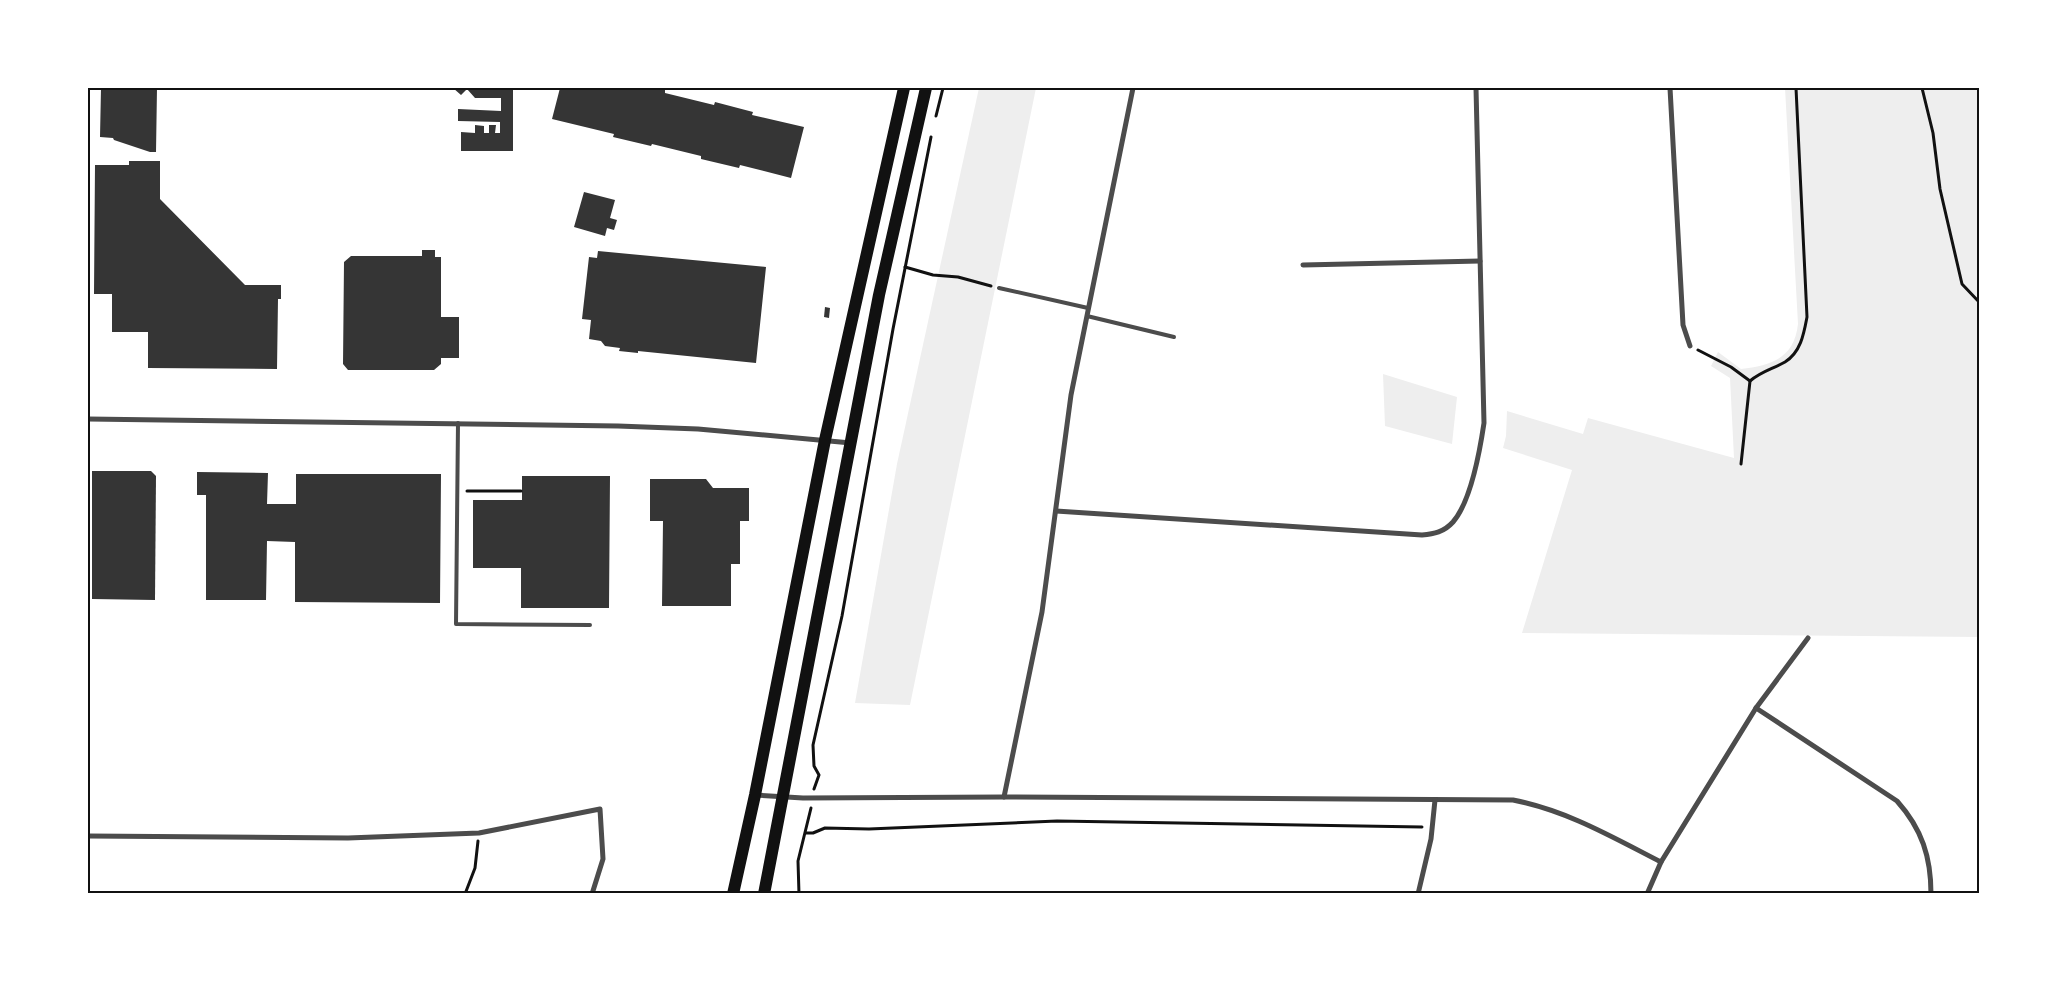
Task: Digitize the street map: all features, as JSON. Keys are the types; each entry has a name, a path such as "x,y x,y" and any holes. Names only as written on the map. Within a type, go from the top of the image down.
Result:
{"main road":[{"path":"733,894 755,795 825,440 904,88"},
{"path":"764,894 879,295 926,88"}],"street":[{"path":"1004,797 1042,612 1071,395 1133,88"},
{"path":"1056,511 1422,535 1435,534 1454,522 1464,502 1478,456 1484,423 1476,88"},
{"path":"1670,88 1683,326 1690,346"},
{"path":"1303,265 1480,261"},
{"path":"88,420 458,423 698,429 852,443"},
{"path":"1647,894 1661,862 1756,708 1808,638"},
{"path":"1756,708 1897,801 1913,820 1926,846 1929,860 1931,894"},
{"path":"755,795 813,798 1004,797 1513,800 1540,806 1572,817 1661,862"},
{"path":"1418,894 1432,827 1435,800"},
{"path":"88,836 348,838 479,833 600,808 603,859 592,894"}],"lane":[{"path":"999,288 1088,308"},
{"path":"1087,316 1174,337"},
{"path":"458,423 456,624 590,625"}],"path":[{"path":"934,125 943,88"},
{"path":"1741,464 1750,381 1761,372 1786,361 1801,343 1807,317 1796,88"},
{"path":"1922,88 1933,133 1940,189 1962,284 1980,303"},
{"path":"819,776 814,766 813,745 842,616 852,551 905,267 932,135"},
{"path":"905,267 933,275 958,277 999,288"},
{"path":"1690,346 1732,367 1750,381"},
{"path":"456,491 522,491"},
{"path":"799,894 798,861 806,833 813,833 825,828 878,828 1058,820 1432,827"},
{"path":"465,894 476,868 479,833"}],"shaded area":[{"path":"979,88 1036,88 910,705 855,703 897,464"},
{"path":"1785,88 1979,88 1979,637 1522,633 1572,470 1503,448 1506,436 1507,411 1583,434 1588,418 1734,458 1730,378 1711,366 1718,352 1741,369 1771,362 1786,353 1792,345 1798,324"},
{"path":"1383,374 1457,397 1452,444 1385,426"}],"building":[{"path":"101,88 157,88 156,152 150,152 114,140 113,138 100,137"},
{"path":"453,88 513,88 513,151 461,151 461,132 475,133 475,125 484,126 484,133 489,133 489,125 496,125 495,133 500,133 500,122 458,121 458,109 501,111 501,98 475,98 467,89 461,95"},
{"path":"560,88 656,88 665,90 665,93 714,105 715,102 753,112 752,115 804,127 791,178 740,165 739,168 701,159 701,156 613,137 614,134 552,119"},
{"path":"129,161 160,161 160,199 245,285 281,285 281,299 278,299 277,369 148,368 148,332 112,332 112,294 94,294 95,165 129,165"},
{"path":"584,192 615,200 610,218 617,220 614,230 607,228 605,236 574,227"},
{"path":"422,250 435,250 435,257 441,257 441,317 459,317 459,358 441,358 441,364 434,370 348,370 343,364 344,262 351,256 422,256"},
{"path":"598,251 766,267 756,363 638,351 638,353 619,351 620,348 605,346 601,341 589,339 591,320 582,319 589,257 597,258"},
{"path":"825,307 830,308 829,318 824,317"},
{"path":"88,469 90,469 89,597 88,597"},
{"path":"92,471 151,471 156,476 155,600 92,599"},
{"path":"197,472 268,473 267,504 296,504 296,474 441,474 440,603 295,602 295,542 267,541 266,600 206,600 206,495 197,495"},
{"path":"522,476 610,476 609,608 521,608 521,568 473,568 473,500 522,500"},
{"path":"650,479 706,479 713,488 749,488 749,521 740,521 740,564 731,564 731,606 662,606 663,521 650,521"}]}
